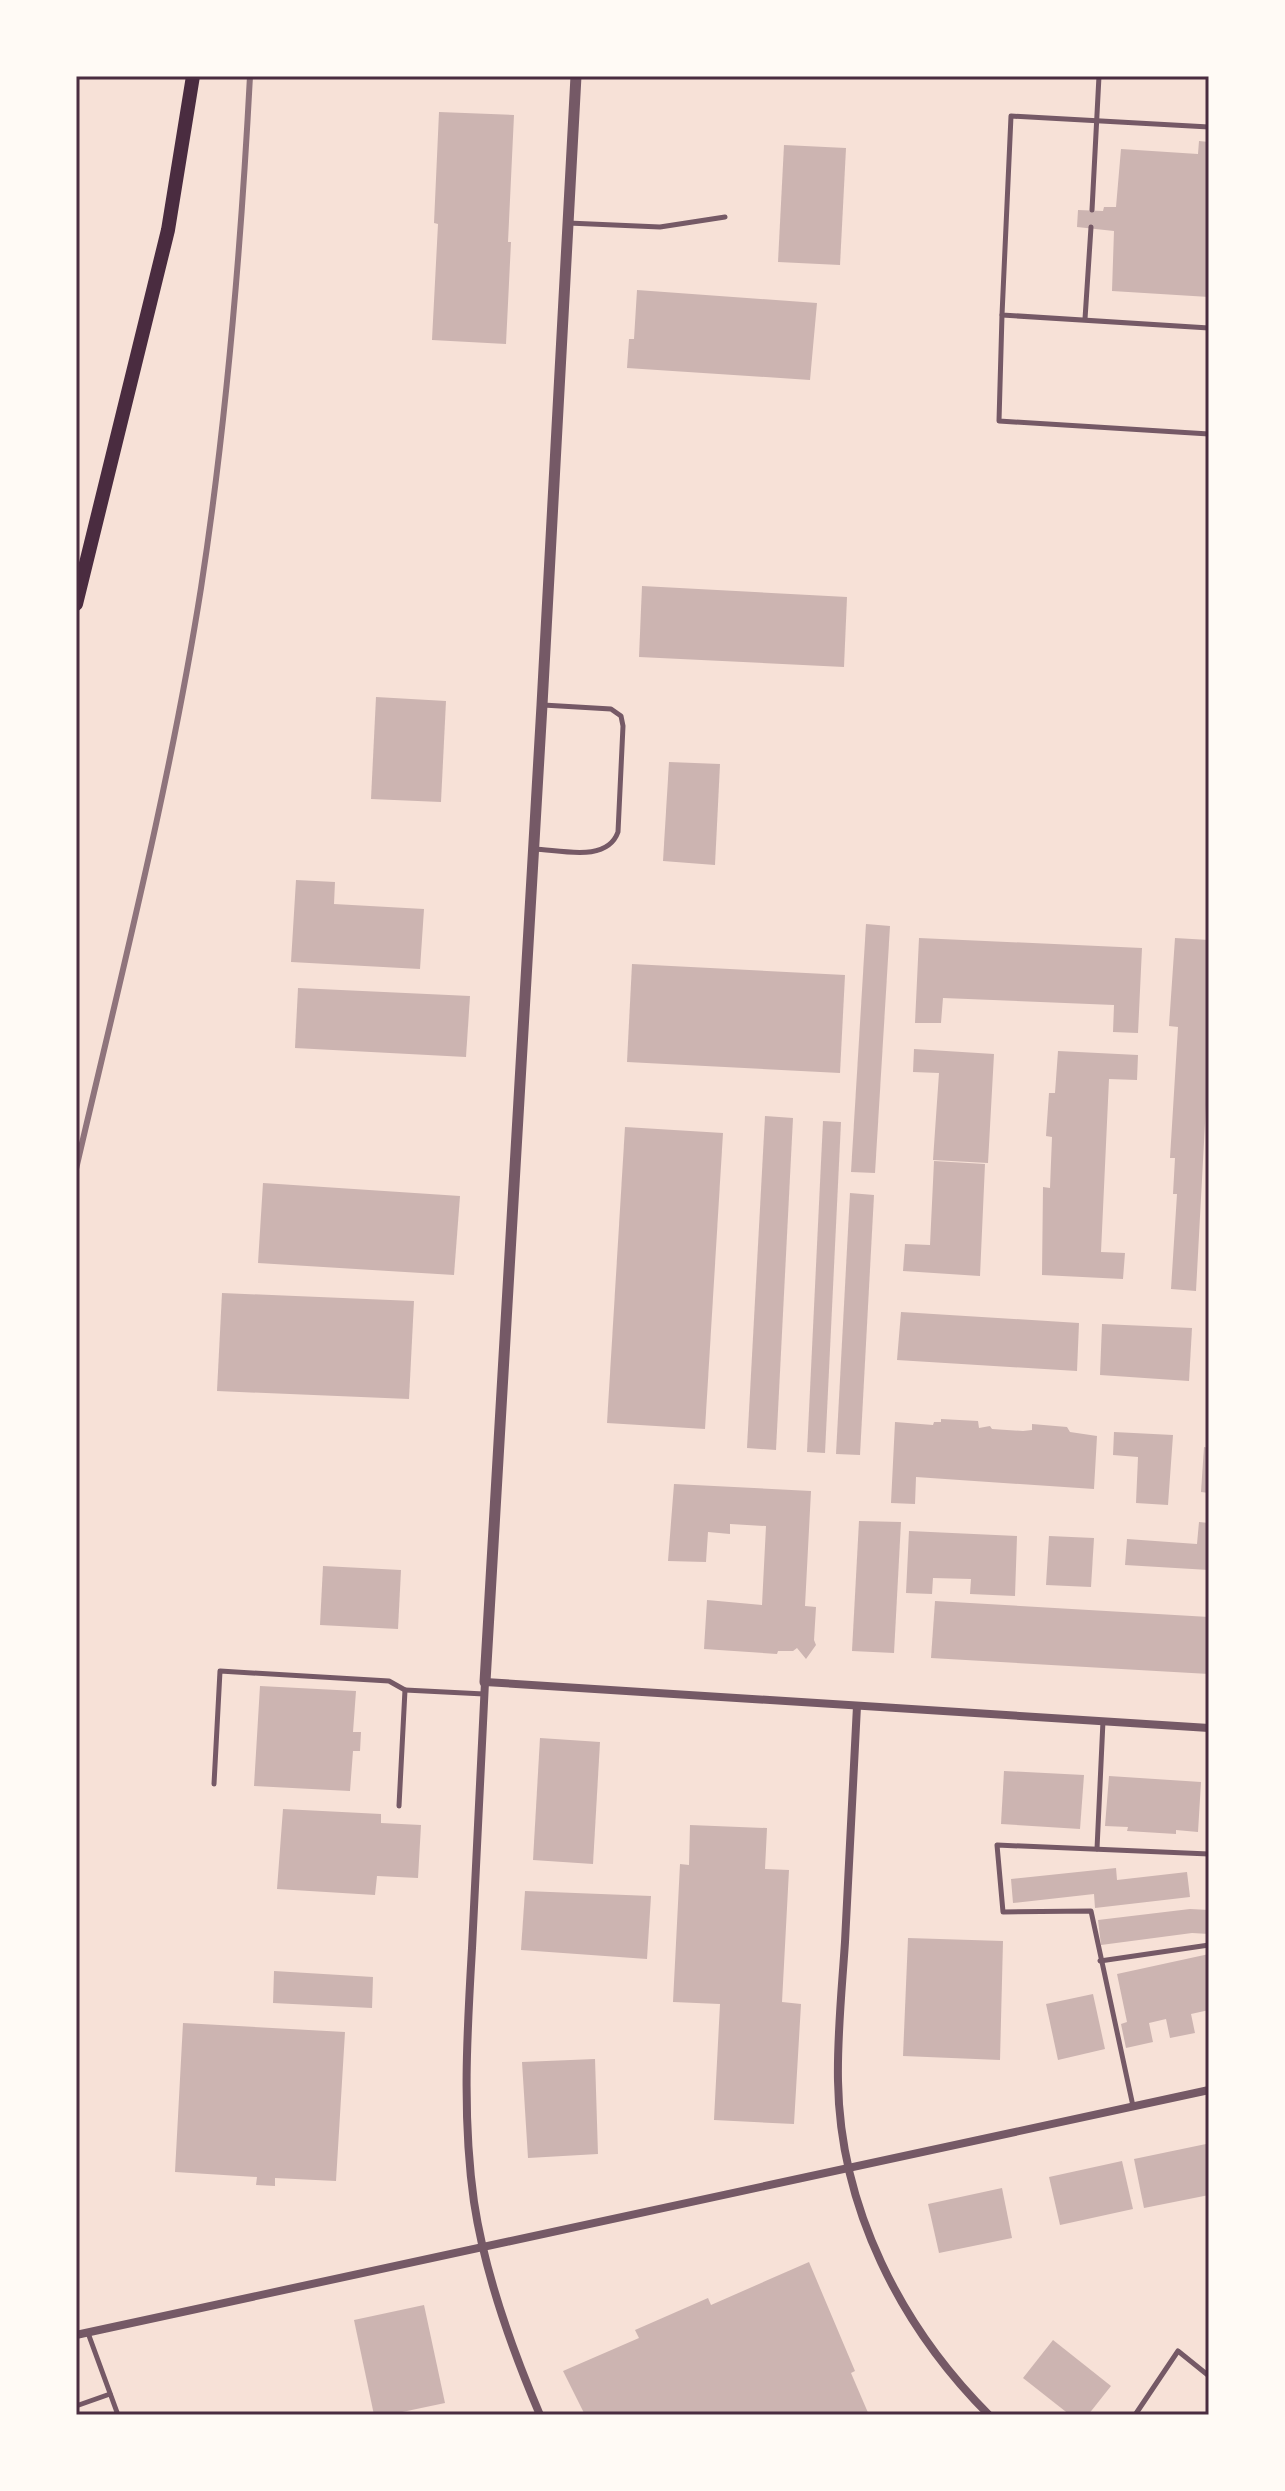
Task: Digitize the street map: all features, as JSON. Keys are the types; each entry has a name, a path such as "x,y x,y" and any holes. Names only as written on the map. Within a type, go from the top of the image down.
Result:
{"main road":[{"path":"76,604 81,565 168,230 193,76"}],"street":[{"path":"540,2415 506,2327 483,2247 470,2163 466,2064 576,76"},
{"path":"485,1688 857,1706 1209,1728"},
{"path":"857,1706 838,2069 839,2107 848,2167 876,2252 906,2310 943,2365 989,2415"},
{"path":"76,2335 1209,2090"}],"lane":[{"path":"1092,210 1099,76"},
{"path":"1209,127 1011,116 999,421 1209,434"},
{"path":"567,223 660,227 725,217"},
{"path":"1085,319 1091,227"},
{"path":"1002,315 1209,328"},
{"path":"534,849 596,852 610,845 618,832 621,716 611,709 542,705"},
{"path":"214,1784 220,1671 389,1681 405,1690 485,1688"},
{"path":"399,1806 405,1690"},
{"path":"1097,1849 1103,1721"},
{"path":"1133,2106 1091,1911 1003,1912 997,1845 1209,1854"},
{"path":"1100,1961 1209,1945"},
{"path":"87,2332 118,2415"},
{"path":"1135,2415 1178,2351 1209,2376"},
{"path":"76,2406 110,2394"}],"building":[{"path":"439,112 514,115 506,344 432,340 438,224 434,223"},
{"path":"1199,141 1209,142 1209,297 1112,291 1114,231 1077,227 1078,210 1103,211 1104,207 1116,207 1121,149 1198,154"},
{"path":"784,145 846,148 840,265 778,262"},
{"path":"637,290 817,303 810,380 627,368 629,339 634,339"},
{"path":"642,586 847,597 844,667 639,657"},
{"path":"376,697 446,701 441,802 371,799"},
{"path":"669,762 720,764 715,865 663,861"},
{"path":"296,880 335,882 334,904 424,909 420,969 291,962"},
{"path":"866,924 890,926 875,1173 851,1172"},
{"path":"919,938 1142,948 1138,1033 1113,1032 1114,1005 943,998 941,1023 915,1023"},
{"path":"1175,938 1209,940 1209,1049 1196,1291 1171,1289 1177,1194 1173,1194 1175,1158 1170,1158 1178,1027 1169,1026"},
{"path":"632,964 845,975 840,1073 627,1062"},
{"path":"298,988 470,996 466,1057 295,1048"},
{"path":"914,1049 994,1054 988,1163 933,1160 939,1073 913,1072"},
{"path":"1058,1051 1138,1055 1137,1080 1109,1079 1101,1252 1125,1253 1123,1279 1042,1275 1043,1187 1050,1188 1052,1137 1046,1136 1049,1093 1055,1093"},
{"path":"765,1116 793,1118 776,1450 747,1448"},
{"path":"823,1121 841,1122 825,1453 807,1452"},
{"path":"625,1127 723,1133 705,1429 607,1423"},
{"path":"934,1161 985,1164 980,1276 903,1271 905,1244 930,1245"},
{"path":"263,1183 460,1196 454,1275 258,1263"},
{"path":"850,1193 874,1195 860,1455 836,1454"},
{"path":"222,1293 414,1301 409,1399 217,1391"},
{"path":"901,1312 1079,1323 1077,1371 897,1360"},
{"path":"1102,1324 1192,1328 1189,1381 1100,1375"},
{"path":"941,1419 978,1421 979,1428 990,1426 992,1429 1023,1431 1032,1430 1032,1424 1067,1427 1070,1432 1097,1436 1094,1489 916,1477 915,1504 891,1503 895,1422 933,1425"},
{"path":"1114,1432 1173,1435 1168,1505 1136,1503 1138,1457 1113,1455"},
{"path":"1204,1447 1209,1448 1209,1493 1201,1492"},
{"path":"674,1484 811,1491 805,1606 816,1607 816,1645 806,1659 797,1648 778,1651 777,1654 704,1649 707,1600 762,1605 766,1526 730,1524 730,1534 708,1532 706,1562 668,1561"},
{"path":"859,1521 901,1522 894,1653 852,1651"},
{"path":"1199,1522 1209,1523 1209,1570 1125,1565 1127,1539 1197,1544"},
{"path":"909,1531 1017,1536 1015,1596 970,1594 971,1579 933,1578 932,1594 906,1593"},
{"path":"1049,1536 1094,1538 1091,1587 1046,1585"},
{"path":"323,1566 401,1570 398,1629 320,1625"},
{"path":"935,1601 1209,1617 1209,1674 931,1658"},
{"path":"260,1686 356,1691 353,1732 361,1732 360,1751 353,1751 350,1791 254,1786"},
{"path":"540,1738 600,1742 593,1864 533,1860"},
{"path":"1004,1771 1084,1775 1080,1829 1001,1824"},
{"path":"1109,1776 1201,1782 1198,1832 1127,1831 1128,1827 1105,1826"},
{"path":"283,1809 381,1814 381,1823 421,1825 418,1878 377,1876 375,1895 277,1889"},
{"path":"690,1825 767,1828 765,1869 789,1870 782,2002 801,2004 794,2124 714,2120 720,2004 673,2002 680,1864 689,1865"},
{"path":"1116,1868 1117,1880 1187,1872 1190,1897 1095,1908 1094,1894 1013,1903 1011,1879"},
{"path":"525,1891 651,1896 647,1959 521,1950"},
{"path":"1190,1909 1209,1910 1209,1934 1192,1933 1101,1945 1098,1920"},
{"path":"908,1938 1003,1941 1000,2060 903,2056"},
{"path":"1209,1954 1209,2010 1191,2014 1195,2033 1170,2038 1166,2019 1149,2023 1153,2042 1126,2048 1121,2024 1127,2022 1117,1974"},
{"path":"274,1971 373,1977 372,2008 273,2003"},
{"path":"1093,1994 1105,2049 1058,2060 1046,2004"},
{"path":"183,2023 345,2032 336,2181 275,2178 275,2186 256,2185 257,2177 175,2172"},
{"path":"595,2059 598,2154 528,2158 522,2062"},
{"path":"1206,2144 1209,2195 1144,2208 1134,2159"},
{"path":"1122,2161 1133,2209 1060,2225 1049,2177"},
{"path":"1002,2188 1012,2238 939,2253 928,2204"},
{"path":"809,2262 855,2371 851,2373 869,2415 585,2415 563,2371 639,2338 635,2330 708,2298 711,2305"},
{"path":"424,2305 445,2403 374,2415 354,2320"},
{"path":"1053,2340 1111,2386 1088,2415 1070,2415 1023,2378"}],"railway":[{"path":"76,1169 160,807 201,588 232,333 250,76"}]}
